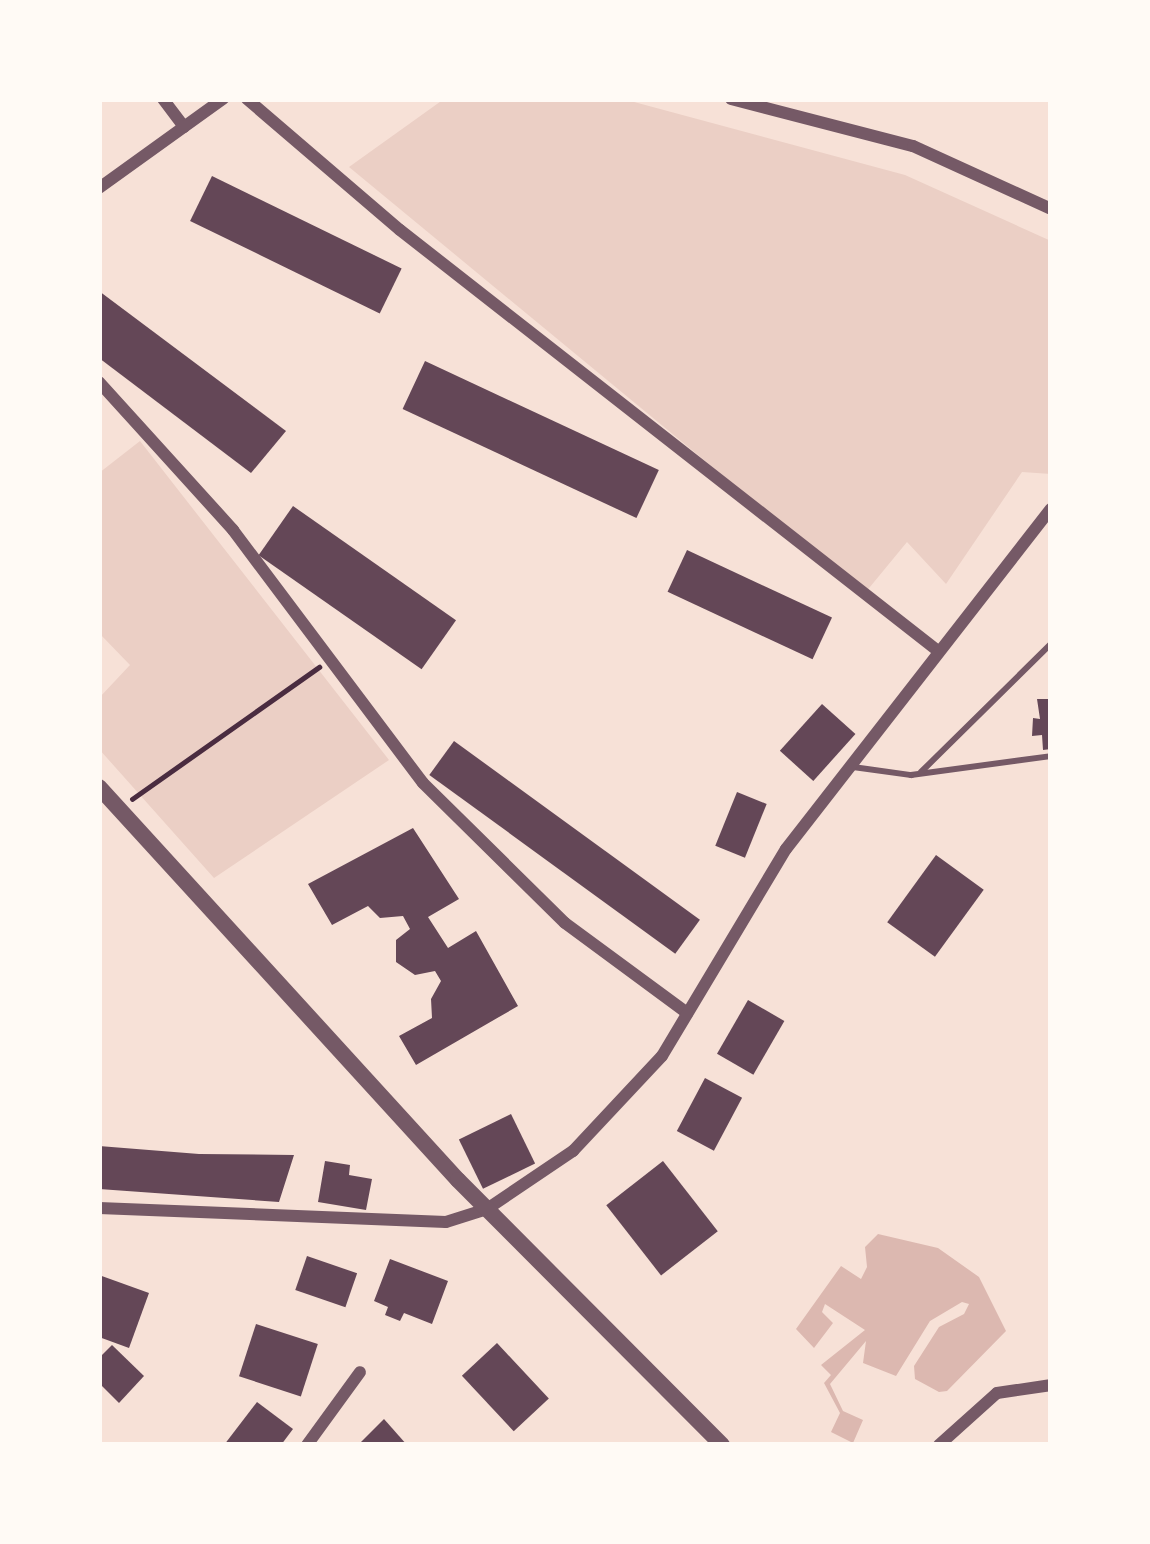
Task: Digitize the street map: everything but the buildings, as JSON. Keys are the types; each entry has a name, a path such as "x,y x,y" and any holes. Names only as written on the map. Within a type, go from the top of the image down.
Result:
{"street":[{"path":"163,99 184,127"},
{"path":"99,188 223,99"},
{"path":"247,99 400,230 938,652"},
{"path":"731,99 913,146 1051,209"},
{"path":"99,382 233,530 422,783 566,923 688,1013"},
{"path":"99,1208 416,1223 468,1218 487,1209 601,1125 662,1056 760,888 848,766 1051,509"},
{"path":"99,787 487,1209 722,1445"},
{"path":"307,1445 360,1372"},
{"path":"939,1445 997,1393 1051,1384"}],"lane":[{"path":"920,774 1051,644"},
{"path":"848,766 920,774 1051,756"}],"path":[{"path":"117,809 331,659"}],"shaded area":[{"path":"444,99 623,99 905,175 1051,241 1051,474 1022,472 946,584 907,542 865,593 349,167"},
{"path":"140,441 389,760 214,878 99,749 99,698 130,665 99,633 99,473"},
{"path":"878,1234 938,1248 979,1277 1006,1331 947,1391 939,1392 915,1379 914,1366 939,1327 964,1314 969,1304 962,1302 930,1321 896,1376 863,1363 866,1341 830,1384 843,1411 863,1420 853,1443 831,1432 840,1413 824,1383 831,1375 821,1365 865,1330 825,1304 822,1312 833,1323 814,1348 796,1329 841,1266 861,1279 867,1267 865,1247"}]}
